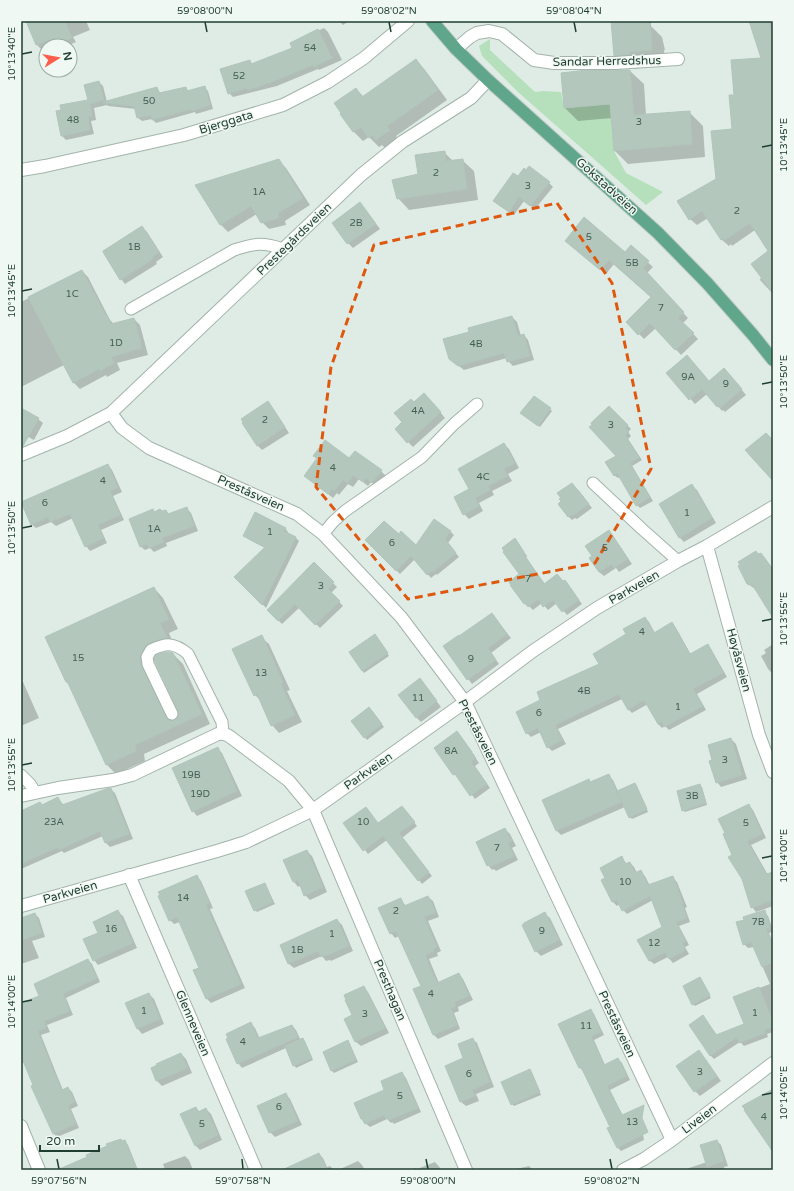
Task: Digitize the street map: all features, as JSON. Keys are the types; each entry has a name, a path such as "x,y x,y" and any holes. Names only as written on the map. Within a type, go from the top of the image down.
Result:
{"main road":[{"name":"Gokstadveien","path":"432,21 456,49 488,80 658,233 707,283 773,360"}],"street":[{"name":"Bjerggata","path":"21,170 184,135 283,105 328,82 364,58 408,21"},
{"name":"Sandar Herredshus","path":"456,49 470,37 478,33 489,31 502,34 534,60 554,64 615,63 678,59"},
{"name":"Prestegårdsveien","path":"21,455 67,436 111,413 361,176 402,142 471,98 488,80"},
{"name":"Preståsveien","path":"111,413 122,428 149,448 298,514 323,534 401,618 465,702 672,1140"},
{"name":"Parkveien","path":"21,906 246,842 313,810 465,702 533,651 597,608 773,507"},
{"name":"Høyåsveien","path":"707,546 759,735 773,772"},
{"path":"21,796 58,788 113,780 132,775 218,734 223,734"},
{"name":"Presthagan","path":"223,734 228,735 289,781 313,810 466,1170"},
{"name":"Glenneveien","path":"129,875 256,1170"},
{"name":"Liveien","path":"623,1170 644,1159 672,1140 773,1063"},
{"path":"21,1126 39,1170"}],"lane":[{"path":"131,309 234,250 249,245 261,244 269,244 283,249"},
{"path":"323,534 345,511 422,457 454,424 477,404"},
{"path":"593,483 678,561"},
{"path":"172,714 148,664 147,657 150,650 169,644 181,648 188,654 222,722 223,734"},
{"path":"21,775 30,784 35,792"}],"highlighted area":[{"path":"557,203 612,283 651,469 595,563 408,599 316,487 331,367 374,245"}],"green space":[{"path":"490,39 490,50 535,92 561,92 564,108 610,104 614,151 626,173 663,192 646,205 518,92 482,56 479,46"}],"building":[{"path":"26,21 65,21 72,38 38,38 38,44 36,45"},
{"path":"611,21 639,21 639,23 649,22 652,37 652,50 629,52 629,55 614,56"},
{"path":"749,21 768,21 773,37 773,293 751,264 768,251 750,223 725,240 724,238 721,240 702,211 689,220 677,201 716,179 711,131 732,129 729,95 734,95 731,60 761,58"},
{"path":"318,29 332,58 314,67 313,65 272,82 248,90 247,88 228,94 220,69 250,60 251,64 292,48 290,43"},
{"path":"416,59 438,90 387,126 390,130 376,140 373,135 368,138 361,127 353,132 334,103 356,88 362,97"},
{"path":"587,70 630,70 634,115 690,111 692,144 614,151 610,104 564,108 561,73"},
{"path":"99,81 104,100 90,104 92,116 88,117 90,130 61,136 56,111 61,110 60,105 88,100 84,85"},
{"path":"205,86 210,105 192,111 191,109 152,120 151,115 137,118 134,106 103,103 157,87 159,93 186,87 187,91"},
{"path":"445,151 446,161 463,159 467,189 397,199 392,180 418,174 415,155"},
{"path":"279,159 303,198 278,213 279,218 261,223 251,206 220,225 195,185"},
{"path":"529,166 550,182 530,206 519,197 509,212 493,201 513,173 518,176 524,168 526,170"},
{"path":"360,202 376,224 347,244 332,223"},
{"path":"584,217 625,252 631,245 649,261 643,268 684,312 678,318 694,333 675,350 650,323 638,335 626,322 651,297 609,260 600,270 565,241"},
{"path":"142,226 159,252 152,257 153,259 120,280 103,251"},
{"path":"82,270 111,324 134,318 142,348 111,357 114,363 73,383 28,297"},
{"path":"512,316 518,336 524,334 530,356 507,362 504,353 458,366 449,359 443,339 469,332 468,328"},
{"path":"687,355 709,381 724,368 742,389 720,408 718,405 717,407 702,389 689,400 666,373"},
{"path":"424,393 441,412 407,443 395,429 402,422 394,413 411,399 414,402"},
{"path":"534,396 551,408 538,426 520,413"},
{"path":"268,401 285,427 257,446 241,419"},
{"path":"609,406 628,425 625,428 629,432 625,435 639,457 630,463 650,497 636,506 617,473 614,476 605,462 616,456 589,427 592,425 591,423"},
{"path":"21,408 39,418 21,447"},
{"path":"766,433 773,440 773,481 745,450"},
{"path":"325,440 349,458 355,451 382,470 372,483 366,478 363,482 353,475 348,483 343,480 334,491 332,489 328,494 304,476 317,458 313,456"},
{"path":"504,443 515,463 504,469 508,476 488,486 490,490 475,498 479,506 463,515 454,497 469,489 458,469"},
{"path":"108,464 118,488 110,491 120,515 98,525 104,538 85,547 70,514 50,522 48,517 31,525 21,502"},
{"path":"572,483 589,504 572,516 571,515 568,517 558,504 561,501 559,499 561,498 557,493"},
{"path":"692,484 712,518 679,538 659,504"},
{"path":"187,507 194,526 162,538 164,542 149,548 147,544 140,547 129,519 153,509 154,512 160,509 162,511 166,510 168,514"},
{"path":"255,512 286,528 284,531 296,537 262,605 234,577 265,547 243,536"},
{"path":"434,519 451,531 445,539 456,553 433,572 432,571 427,575 411,556 396,571 365,540 384,521 399,534 401,531 416,545"},
{"path":"609,530 628,559 614,568 612,564 599,572 589,558 592,556 585,546"},
{"path":"515,538 524,552 523,553 544,584 557,574 563,581 565,580 579,600 562,612 553,600 543,607 538,599 528,607 526,603 524,604 509,582 519,574 503,552 504,551 502,548"},
{"path":"756,551 758,554 761,553 773,570 773,618 753,586 747,584 738,566 740,565 738,562"},
{"path":"314,562 334,582 328,589 340,601 315,625 295,604 278,621 267,610"},
{"path":"154,587 169,620 160,623 167,638 154,641 145,646 140,658 142,667 166,717 168,720 175,720 178,718 178,711 154,658 156,655 163,653 173,653 202,714 135,745 136,751 106,765 45,637"},
{"path":"492,613 507,634 488,648 496,660 467,680 443,646"},
{"path":"645,617 654,633 672,622 690,654 708,644 723,673 693,689 703,706 664,727 662,722 658,724 644,700 628,710 619,694 555,725 562,740 547,748 538,728 526,734 516,712 540,700 537,692 599,664 593,654 626,634 623,629"},
{"path":"375,634 388,653 362,671 349,652"},
{"path":"262,635 283,682 281,684 295,715 271,726 257,694 254,696 232,649"},
{"path":"420,678 437,701 416,718 398,695"},
{"path":"369,707 382,724 364,738 351,721"},
{"path":"457,731 472,752 471,753 476,758 471,762 487,784 470,796 434,748"},
{"path":"731,738 742,775 716,783 709,761 712,760 708,745"},
{"path":"218,747 237,791 192,812 172,768"},
{"path":"609,774 621,802 556,831 542,800 589,779 590,782"},
{"path":"635,783 647,809 629,818 617,791"},
{"path":"700,784 706,803 682,811 677,791"},
{"path":"111,788 129,834 105,843 100,831 59,850 58,847 21,864 21,811 40,802 42,805 58,797 62,805"},
{"path":"749,804 762,834 747,841 766,874 773,872 773,900 751,908 742,879 728,857 732,855 723,834 725,833 718,819"},
{"path":"402,806 415,822 399,833 429,872 418,881 383,836 363,851 343,823 366,807 378,823"},
{"path":"505,828 512,841 508,843 514,856 490,867 489,865 487,866 476,842"},
{"path":"307,850 323,887 304,896 298,880 293,882 283,860"},
{"path":"622,856 625,864 630,862 635,873 641,870 648,885 673,876 687,918 676,922 686,941 682,943 686,950 669,959 665,952 649,961 637,940 662,927 650,896 622,911 617,900 612,902 601,880 605,878 600,868"},
{"path":"197,875 210,903 206,905 241,984 206,999 193,970 199,968 177,917 169,921 158,896 160,895 158,892"},
{"path":"265,883 273,902 254,911 245,891"},
{"path":"428,896 436,912 424,917 437,947 433,949 434,951 425,955 437,983 459,973 469,996 454,1002 456,1006 451,1008 457,1025 433,1035 413,989 421,986 396,931 390,934 378,908 401,898 404,906"},
{"path":"118,910 133,943 93,961 83,939 98,933 93,922"},
{"path":"765,910 770,928 766,929 773,946 773,962 762,967 751,942 743,945 736,922 744,920 743,917"},
{"path":"545,912 559,940 535,952 522,925"},
{"path":"35,913 42,933 21,940 21,918"},
{"path":"337,919 349,946 321,957 318,951 288,964 280,945"},
{"path":"88,959 97,978 63,994 70,1011 44,1021 46,1028 38,1031 62,1090 68,1087 75,1102 68,1105 76,1124 53,1134 31,1086 33,1085 21,1056 21,1003 39,996 34,984"},
{"path":"700,977 710,995 692,1005 683,986"},
{"path":"364,986 385,1028 355,1042 344,1019 352,1015 344,995"},
{"path":"759,987 773,1022 773,1027 764,1030 765,1033 739,1043 737,1037 710,1056 689,1025 703,1015 716,1035 744,1024 733,997"},
{"path":"149,993 160,1019 137,1029 125,1003"},
{"path":"591,1009 601,1032 591,1036 604,1065 618,1058 627,1076 607,1086 622,1115 644,1105 642,1118 648,1132 617,1148 607,1128 610,1127 558,1024"},
{"path":"251,1022 258,1038 292,1025 298,1037 237,1064 226,1039 228,1038 226,1034"},
{"path":"303,1038 312,1058 293,1066 285,1046"},
{"path":"473,1038 490,1082 472,1090 475,1096 460,1102 445,1066 463,1058 458,1044"},
{"path":"348,1040 356,1060 331,1071 323,1052"},
{"path":"699,1050 717,1076 694,1092 676,1066"},
{"path":"181,1053 188,1068 156,1081 151,1068 157,1065 156,1064"},
{"path":"530,1069 540,1092 511,1105 501,1082"},
{"path":"402,1072 418,1108 389,1120 388,1118 386,1119 384,1115 365,1124 361,1119 354,1103 384,1090 381,1081"},
{"path":"773,1089 773,1152 742,1106"},
{"path":"286,1093 298,1121 269,1133 257,1106"},
{"path":"196,1107 198,1112 206,1108 218,1135 195,1146 180,1114"},
{"path":"121,1139 122,1141 125,1140 137,1170 57,1170 87,1157 86,1155 107,1146 106,1144"},
{"path":"717,1140 724,1161 707,1167 700,1145"},
{"path":"319,1153 327,1170 282,1170"}]}
